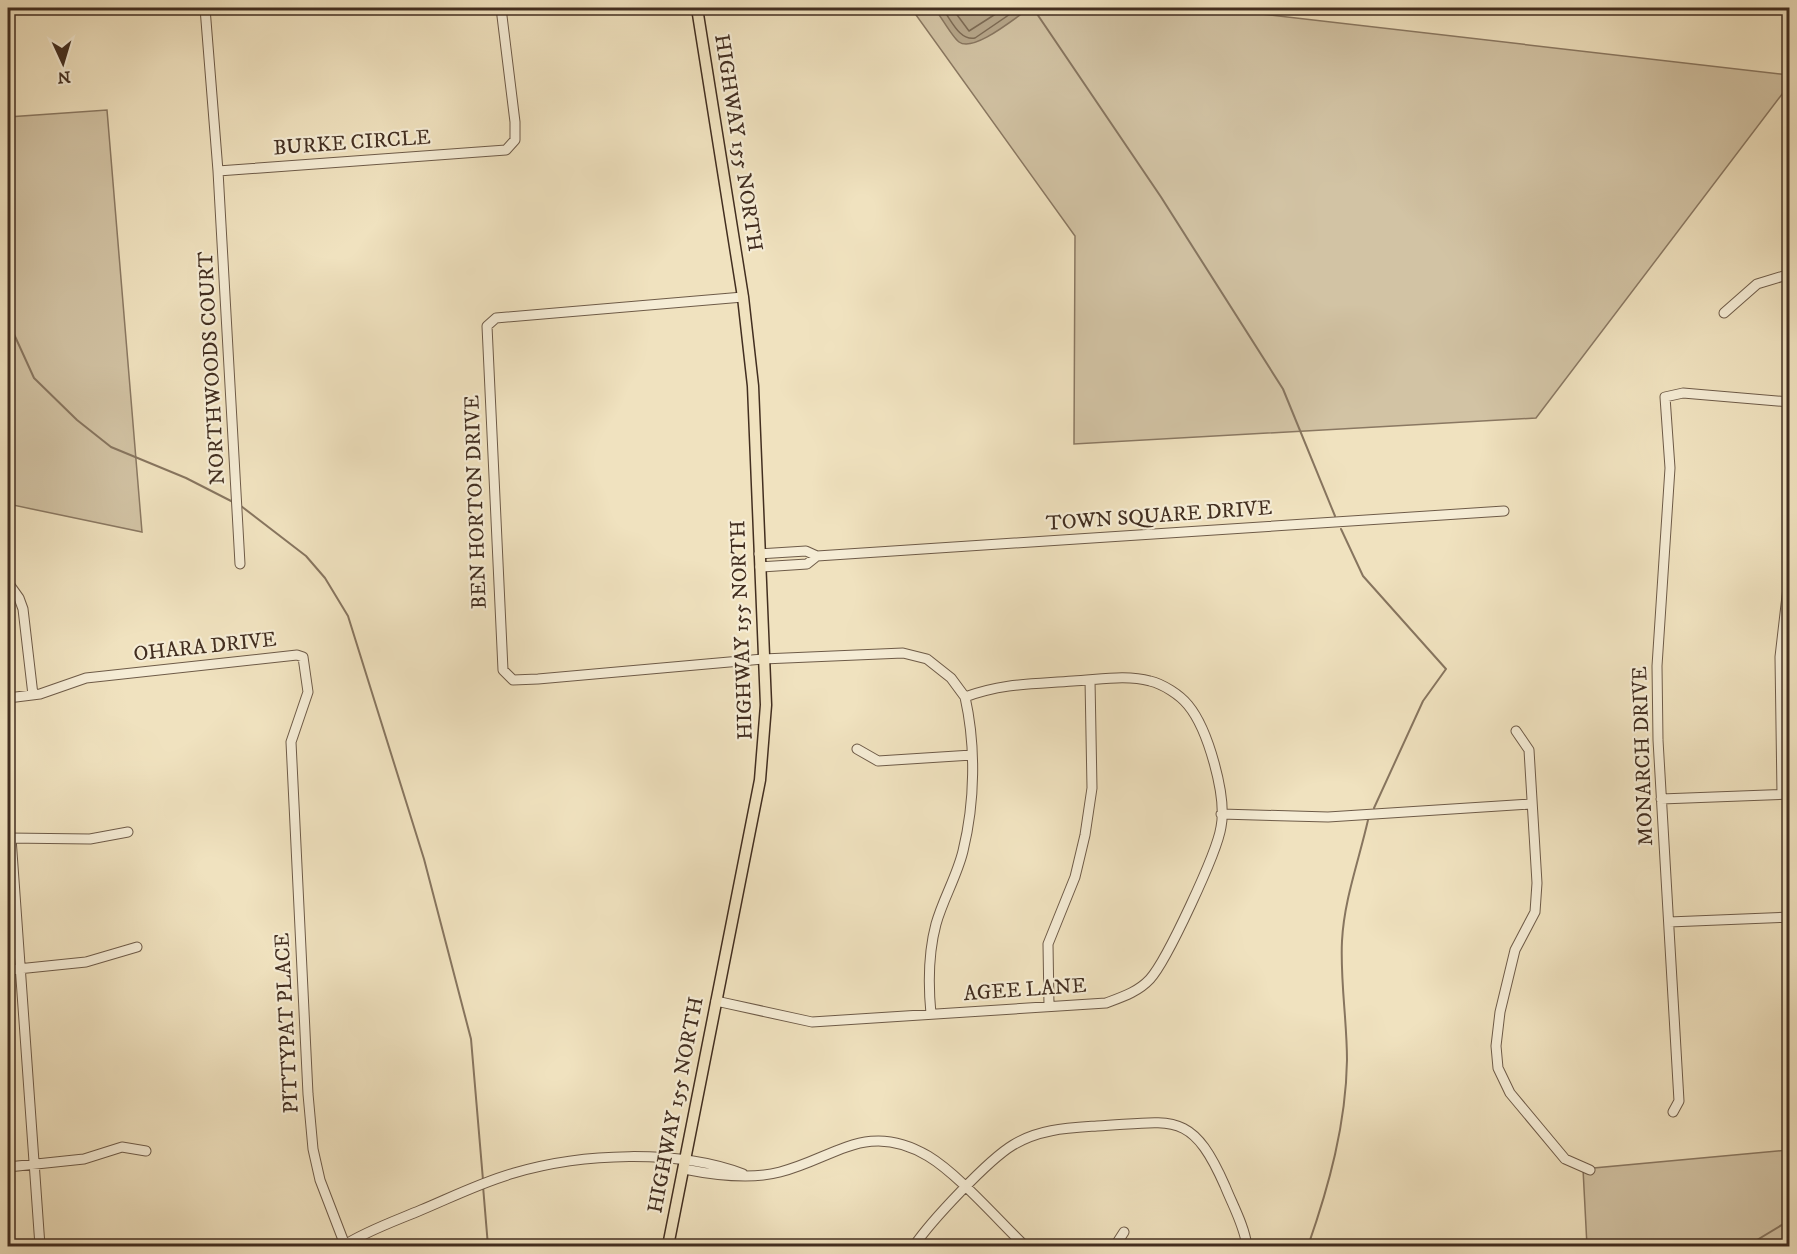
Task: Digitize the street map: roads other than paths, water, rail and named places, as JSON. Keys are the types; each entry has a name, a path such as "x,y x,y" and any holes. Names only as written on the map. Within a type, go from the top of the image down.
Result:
{"main road":[{"name":"HIGHWAY 155 NORTH","path":"668,1246 763,761 766,705 753,387 743,297 697,8"}],"street":[{"path":"205,8 218,171"},
{"name":"BURKE CIRCLE","path":"218,171 506,150 515,140 515,122 501,8"},
{"name":"NORTHWOODS COURT","path":"218,171 240,564"},
{"path":"1724,313 1757,284 1790,274"},
{"name":"BEN HORTON DRIVE","path":"743,297 496,318 487,326 500,650 502,670 513,680 763,659"},
{"name":"MONARCH DRIVE","path":"1673,1112 1679,1101 1661,799 1657,666 1670,468 1665,397 1692,394 1790,402"},
{"name":"TOWN SQUARE DRIVE","path":"759,554 806,551 817,556 1504,511"},
{"name":"TOWN SQUARE DRIVE","path":"760,567 807,564 817,556"},
{"path":"1661,799 1786,794 1780,657 1790,570"},
{"path":"9,584 19,598 23,609 33,695"},
{"path":"763,659 903,653 927,659 951,678 965,697 971,720 971,812 963,854 936,922 930,952 927,978 931,1014"},
{"name":"OHARA DRIVE","path":"8,698 33,695 86,678 297,655 303,657 308,692 291,742 293,795"},
{"name":"AGEE LANE","path":"716,1001 812,1022 1106,1003 1131,994 1149,979 1163,961 1214,851 1222,826 1214,768 1202,729 1188,704 1170,690 1150,681 1126,678 994,686 965,697"},
{"path":"1050,1006 1048,945 1075,877 1085,835 1092,788 1090,680"},
{"path":"1516,731 1529,750 1537,884 1535,912 1515,950 1500,1012 1496,1046 1498,1068 1510,1093 1565,1159 1590,1170"},
{"path":"857,749 878,760 972,755"},
{"name":"PITTYPAT PLACE","path":"293,795 313,1149 320,1180 344,1246"},
{"path":"1221,814 1328,817 1531,804"},
{"path":"40,1246 22,969 9,838 90,839 128,832"},
{"path":"1669,922 1789,917 1790,941"},
{"path":"8,970 86,962 136,947"},
{"path":"914,1246 966,1189 1006,1150 1040,1133 1063,1129 1140,1124 1175,1125 1200,1140 1211,1155 1242,1226 1247,1246"},
{"path":"344,1246 468,1190 533,1168 585,1160 716,1164 743,1174 780,1172 843,1146 880,1141 906,1146 927,1156 966,1189 1025,1246"},
{"path":"8,1167 84,1159 122,1147 146,1151"},
{"path":"1114,1246 1124,1232"}],"water":[{"path":"934,8 1030,8 984,38 966,44 956,39"}],"waterway":[{"path":"1033,8 1161,197 1283,389 1335,516"},
{"path":"8,321 34,378 77,420 111,447 186,478 233,502"},
{"path":"241,506 306,556 325,578 348,616 424,859 471,1039 483,1180"},
{"path":"1341,529 1363,576 1446,669 1423,701 1374,808"},
{"path":"1308,1246 1323,1201 1340,1131 1347,1060 1342,970 1343,926 1368,820"},
{"path":"483,1186 488,1246"},
{"path":"1747,1246 1790,1220"}]}
